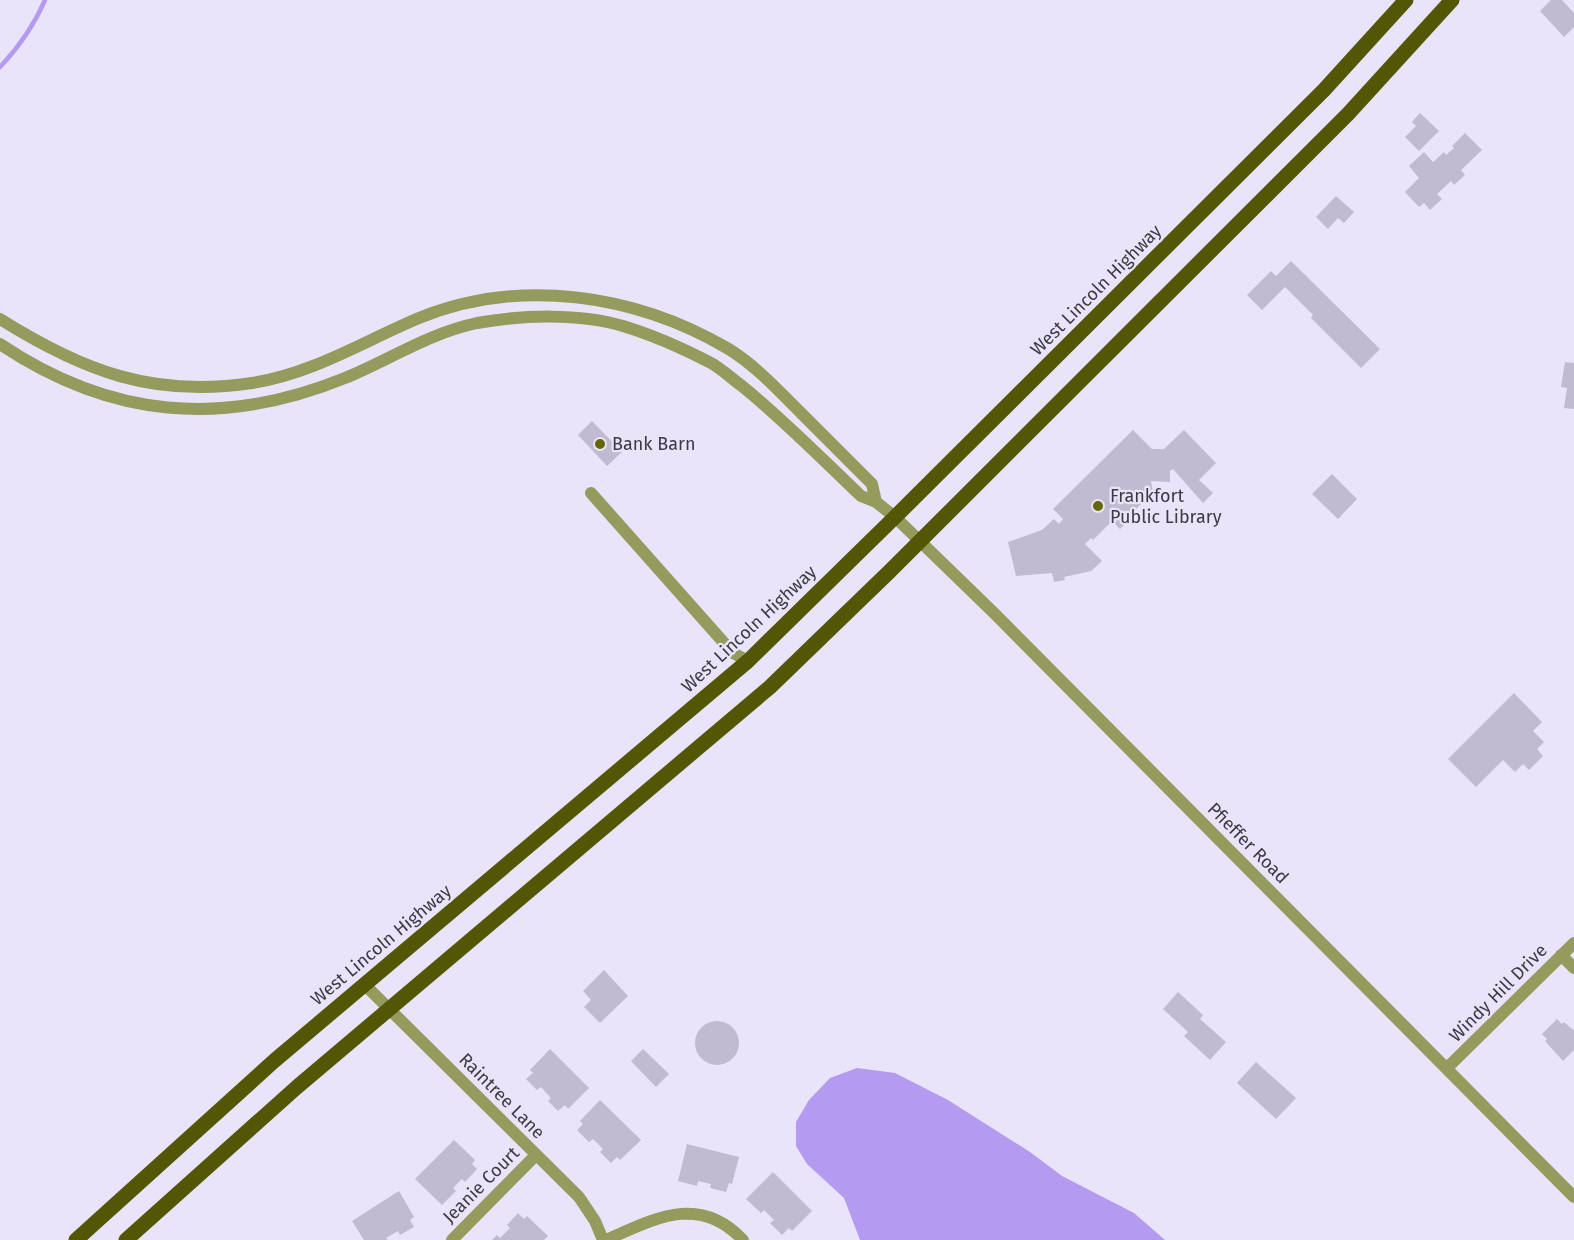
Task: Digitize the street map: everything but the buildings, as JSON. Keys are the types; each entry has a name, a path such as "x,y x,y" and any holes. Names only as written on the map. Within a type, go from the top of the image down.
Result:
{"main road":[{"name":"West Lincoln Highway","path":"76,1240 266,1068 748,661 1324,90 1406,0"},
{"path":"126,1240 297,1087 770,687 1348,114 1452,0"}],"street":[{"path":"0,319 61,355 108,374 155,385 203,387 253,383 286,375 336,357 422,317 459,305 503,296 543,295 588,298 637,308 666,318 728,349 771,382 872,484 876,502"},
{"name":"Pfieffer Road","path":"0,344 51,374 94,392 146,406 188,409 254,406 310,392 348,377 430,338 475,324 523,317 569,317 622,326 662,340 714,365 761,401 861,496 876,502 920,540 1574,1197"},
{"path":"591,493 734,653 748,661"},
{"name":"Windy Hill Drive","path":"1447,1068 1574,943"},
{"path":"1561,955 1574,968"},
{"name":"Raintree Lane","path":"365,985 579,1197 604,1240"},
{"name":"Jeanie Court","path":"452,1240 536,1155"},
{"path":"604,1240 652,1220 694,1212 717,1221 738,1234 743,1240"}],"shaded area":[{"path":"857,1068 895,1073 948,1100 1030,1152 1062,1176 1134,1213 1165,1240 860,1240 844,1198 807,1164 796,1146 796,1122 809,1100 830,1078"}],"waterway":[{"path":"0,67 26,35 45,0"}],"place":[{"name":"Bank Barn","path":"600,444"},
{"name":"Frankfort Public Library","path":"1098,506"}]}
